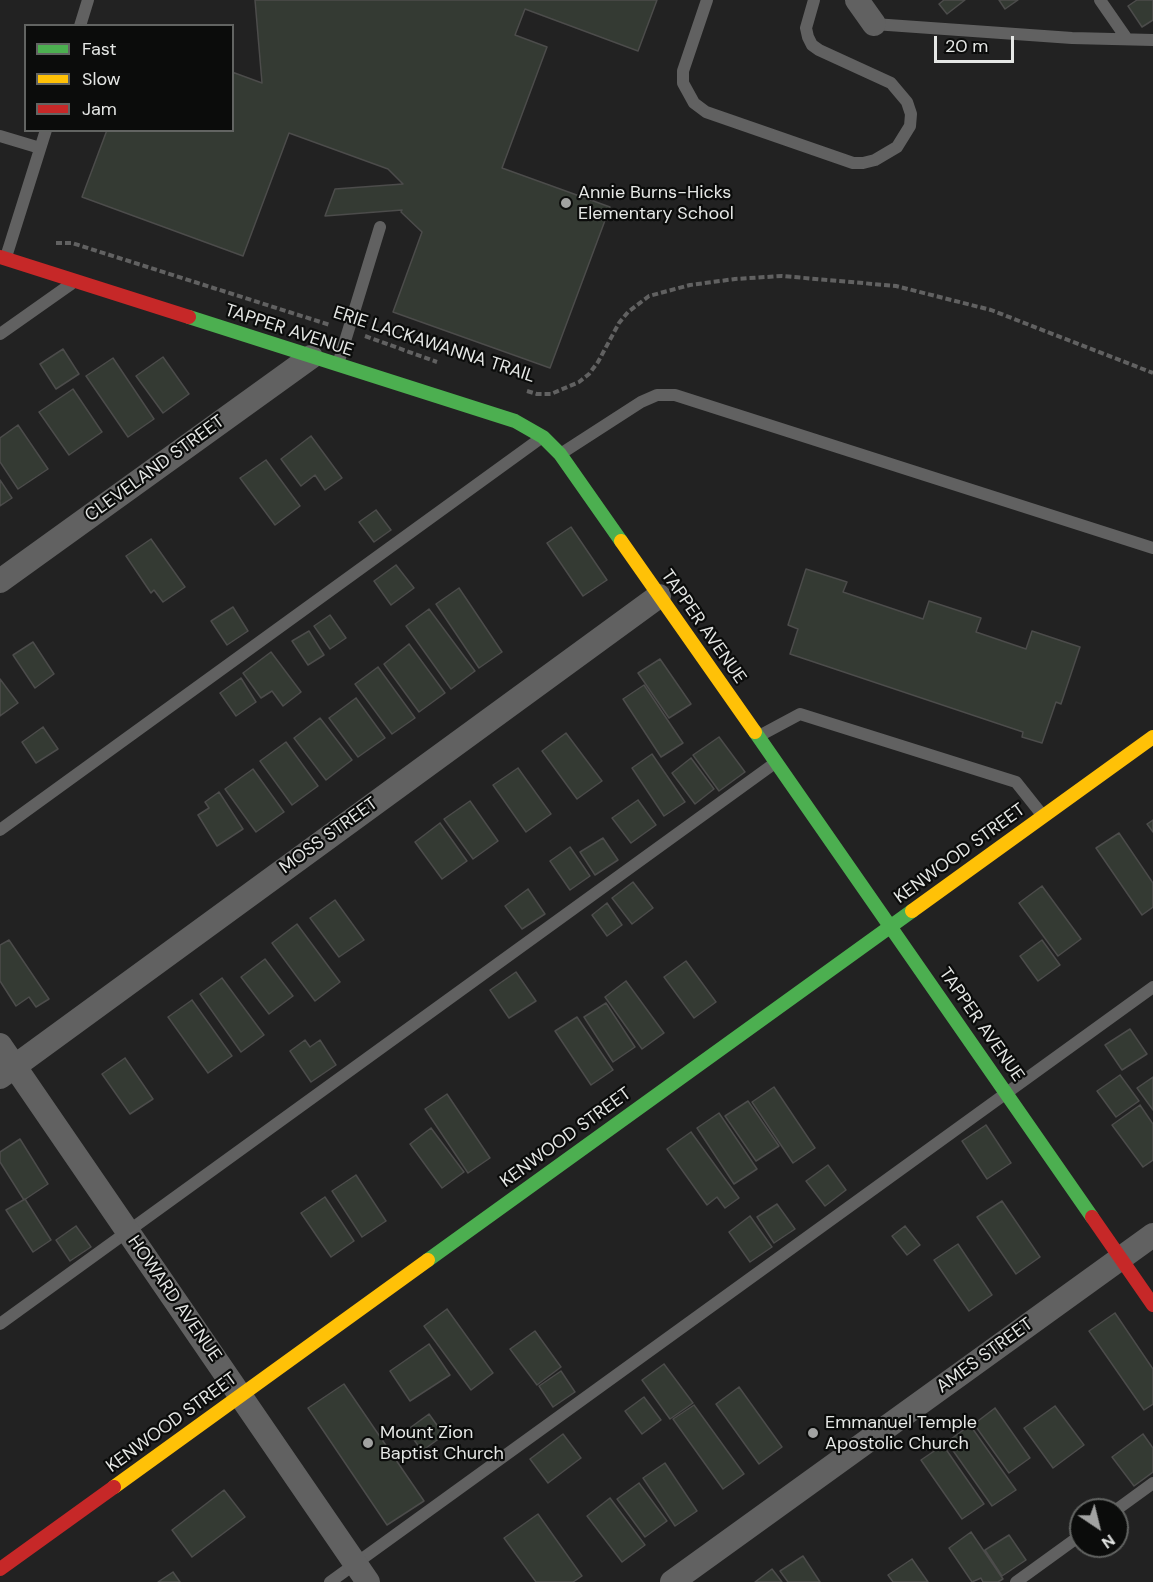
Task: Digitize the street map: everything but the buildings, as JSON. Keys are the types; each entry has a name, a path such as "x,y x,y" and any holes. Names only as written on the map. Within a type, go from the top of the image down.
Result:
{"street":[{"path":"857,0 874,24"},
{"name":"TAPPER AVENUE","path":"3,258 515,421 543,436 560,454 758,736 1153,1305"},
{"name":"CLEVELAND STREET","path":"0,581 311,357"},
{"name":"MOSS STREET","path":"7,1071 659,596"},
{"name":"KENWOOD STREET","path":"0,1569 1153,737"},
{"name":"HOWARD AVENUE","path":"0,1045 7,1071 128,1232 362,1573"},
{"name":"AMES STREET","path":"672,1582 1153,1235"}],"lane":[{"path":"81,24 88,0"},
{"path":"706,0 683,71 683,82 694,104 706,112 853,163 875,160 897,147 910,126 911,114 907,102 891,83 812,45 806,28 814,0"},
{"path":"1100,0 1127,39"},
{"path":"874,24 1072,38 1153,40"},
{"path":"3,258 44,132"},
{"path":"0,136 40,148"},
{"path":"337,365 380,227"},
{"path":"0,334 74,281"},
{"path":"560,454 641,402 657,395 675,395 1153,548"},
{"path":"0,830 543,436"},
{"path":"758,736 800,714 1016,782 1043,816"},
{"path":"0,1324 776,762"},
{"path":"330,1582 362,1573 1006,1093 1153,987"},
{"path":"1129,1501 1153,1483"},
{"path":"1016,1582 1069,1544"}],"path":[{"name":"ERIE LACKAWANNA TRAIL","path":"52,244 72,243 348,330 438,363"},
{"name":"ERIE LACKAWANNA TRAIL","path":"526,391 551,394 579,382 598,362 619,323 638,302 649,296 690,285 782,276 896,286 992,310 1153,373"}],"traffic: fast":[{"path":"189,317 515,421 543,437 560,454 621,541"},
{"path":"755,732 1092,1217"},
{"path":"428,1260 912,911"}],"traffic: slow":[{"path":"621,541 755,732"},
{"path":"912,911 1153,737"},
{"path":"114,1487 428,1260"}],"traffic: jam":[{"path":"0,257 189,317"},
{"path":"1092,1217 1153,1305"},
{"path":"0,1569 114,1487"}],"place":[{"name":"Annie Burns-Hicks Elementary School","path":"566,203"},
{"name":"Emmanuel Temple Apostolic Church","path":"813,1433"},
{"name":"Mount Zion Baptist Church","path":"368,1443"}]}
